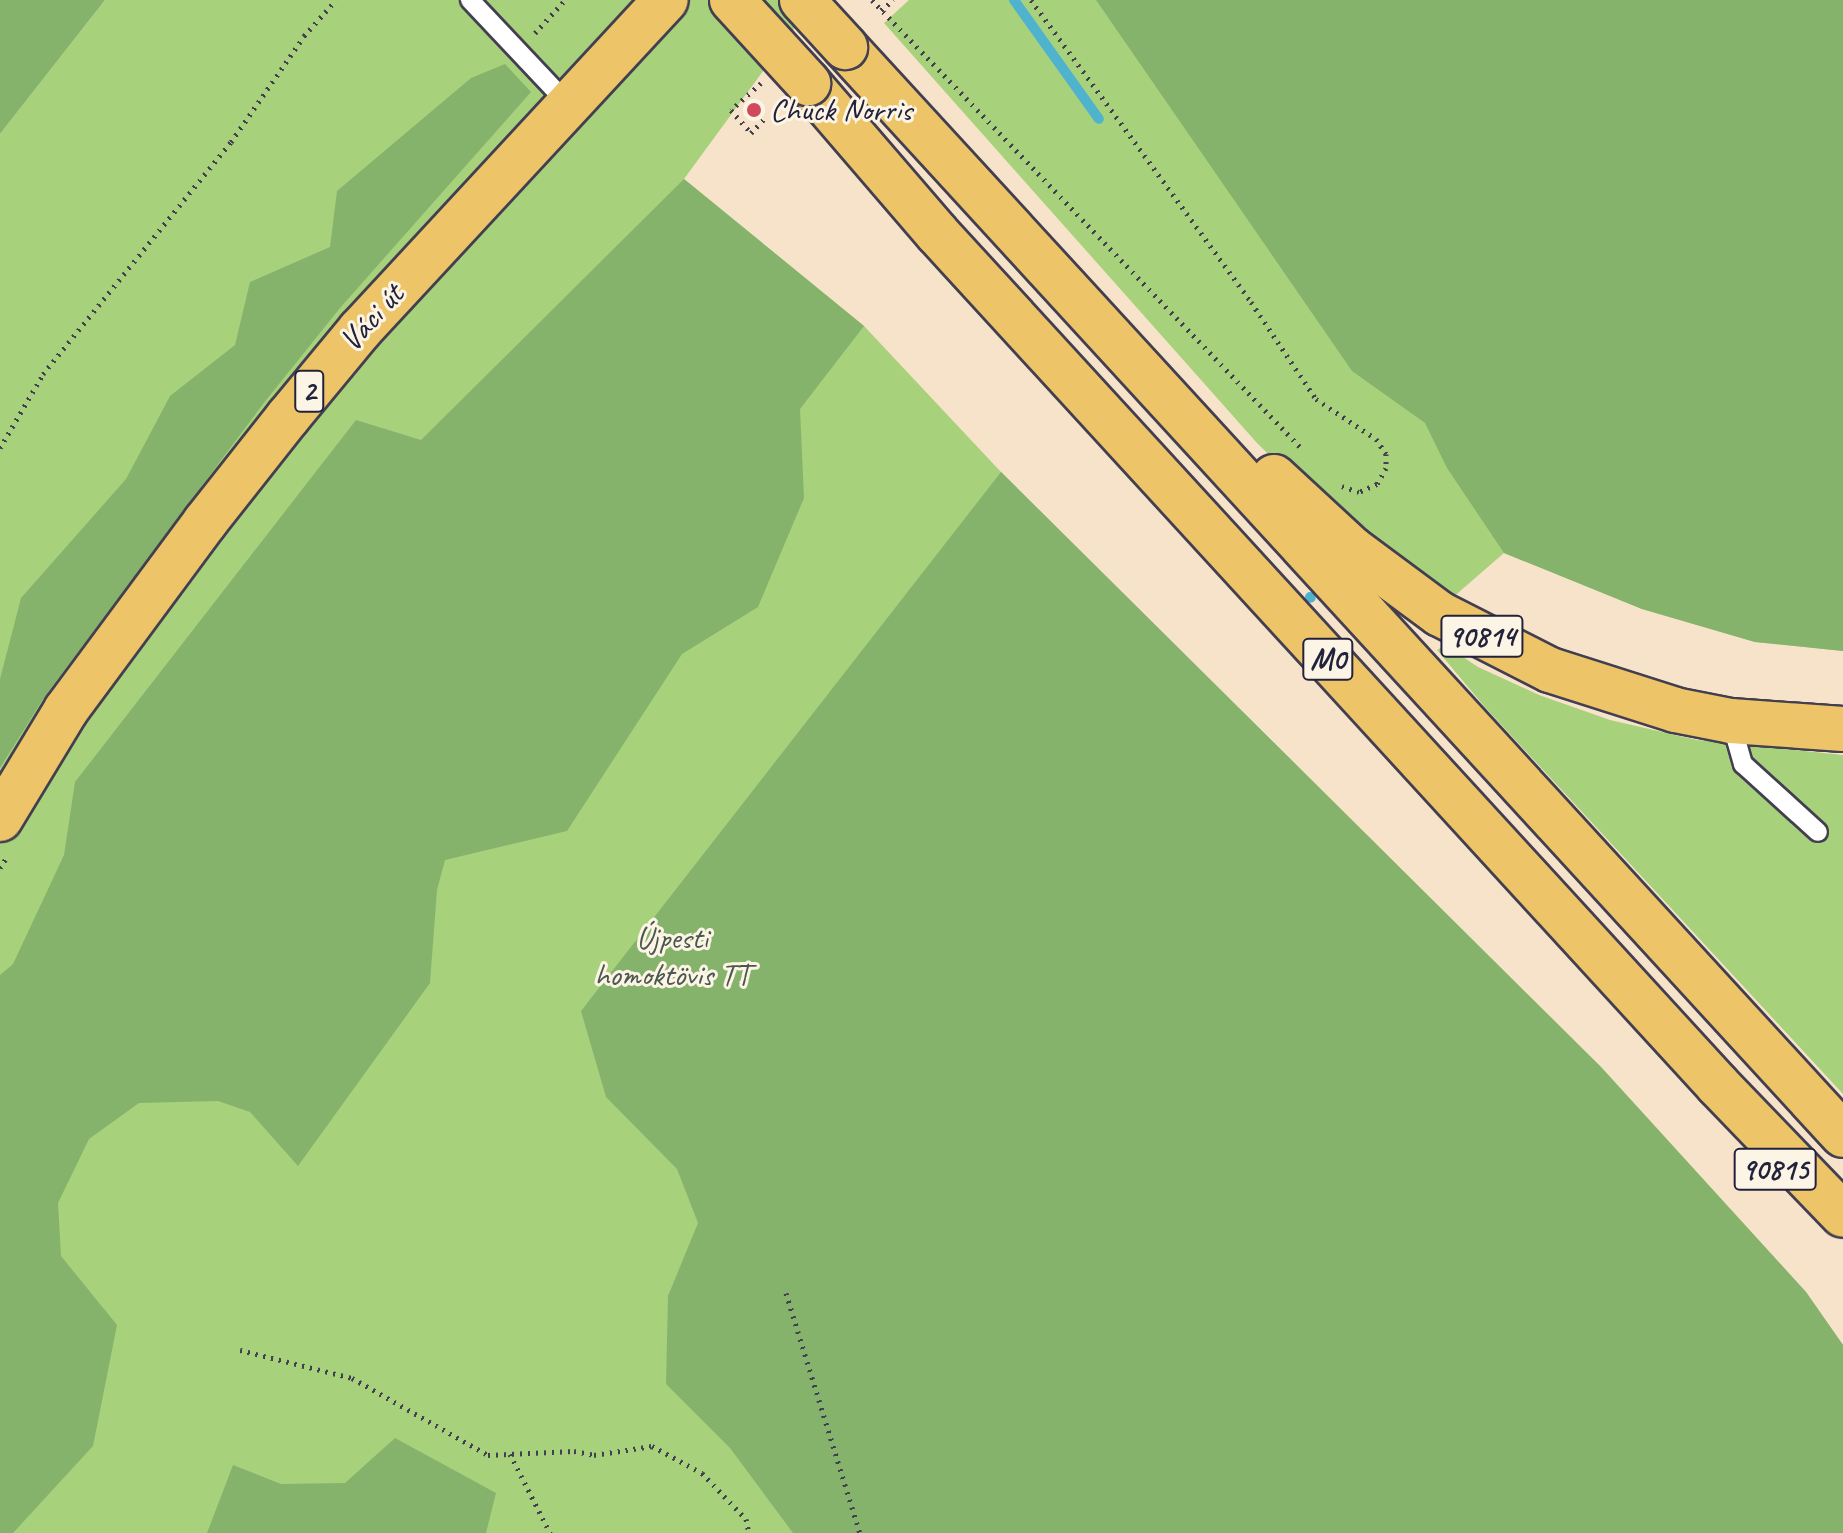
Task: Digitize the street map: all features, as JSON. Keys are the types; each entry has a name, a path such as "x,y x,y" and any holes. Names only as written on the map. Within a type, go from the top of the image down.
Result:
{"main road":[{"name":"Váci út","path":"7,831 66,710 205,522 288,417 360,330 666,0"},
{"name":"M0","path":"732,0 790,78 937,233 1718,1085 1843,1215"},
{"name":"M0","path":"802,0 1843,1135"},
{"name":"90814","path":"1181,412 1245,450 1352,549 1440,614 1550,670 1648,703 1731,721 1843,729"},
{"name":"90815","path":"1718,1085 1780,1177 1843,1245"}],"lane":[{"path":"470,0 568,104"},
{"path":"1731,721 1743,764 1818,832"}],"path":[{"path":"0,448 43,374 231,142 304,36 336,0"},
{"path":"519,52 565,0"},
{"path":"872,0 1304,451"},
{"path":"881,10 894,0"},
{"path":"1031,0 1251,302 1316,399 1376,439 1386,454 1386,468 1377,484 1359,492 1337,485"},
{"path":"767,116 751,133 731,110 790,78"},
{"path":"0,868 7,831"},
{"path":"786,1293 860,1533"},
{"path":"240,1350 352,1378 488,1455 574,1451 594,1455 652,1446 702,1473 746,1519 749,1533"},
{"path":"510,1454 550,1533"}],"green space":[{"path":"0,0 105,0 0,134"},
{"name":"Újpesti homoktövis TT","path":"105,0 815,0 684,179 864,326 1001,472 1601,1067 1806,1292 1843,1345 1843,1533 0,1533 0,134"},
{"path":"909,0 1843,0 1843,651 1755,642 1642,609 1504,553 1444,605 1357,542 1257,443 884,23"},
{"path":"1096,0 1843,0 1843,651 1755,642 1642,609 1504,553 1447,468 1425,423 1352,371"},
{"path":"505,64 531,92 340,308 263,404 45,696 0,768 0,679 21,598 126,479 170,396 235,345 250,282 330,247 337,191 471,78"},
{"path":"684,179 864,326 800,409 804,498 758,607 682,654 567,831 445,860 437,890 430,983 298,1166 250,1112 218,1101 139,1103 89,1139 58,1203 61,1256 117,1325 93,1446 13,1533 0,1533 0,975 13,964 64,855 75,782 356,420 421,440"},
{"path":"1001,472 1601,1067 1806,1292 1843,1345 1843,1533 793,1533 730,1448 666,1384 668,1296 698,1223 677,1169 606,1097 581,1011"},
{"path":"1445,645 1478,667 1539,695 1610,720 1697,740 1843,755 1843,1094 1484,706 1437,650"},
{"path":"395,1438 496,1493 486,1533 207,1533 233,1465 281,1484 345,1483"}],"waterway":[{"path":"1014,0 1099,119"}],"place":[{"name":"Chuck Norris","path":"754,110"}]}
